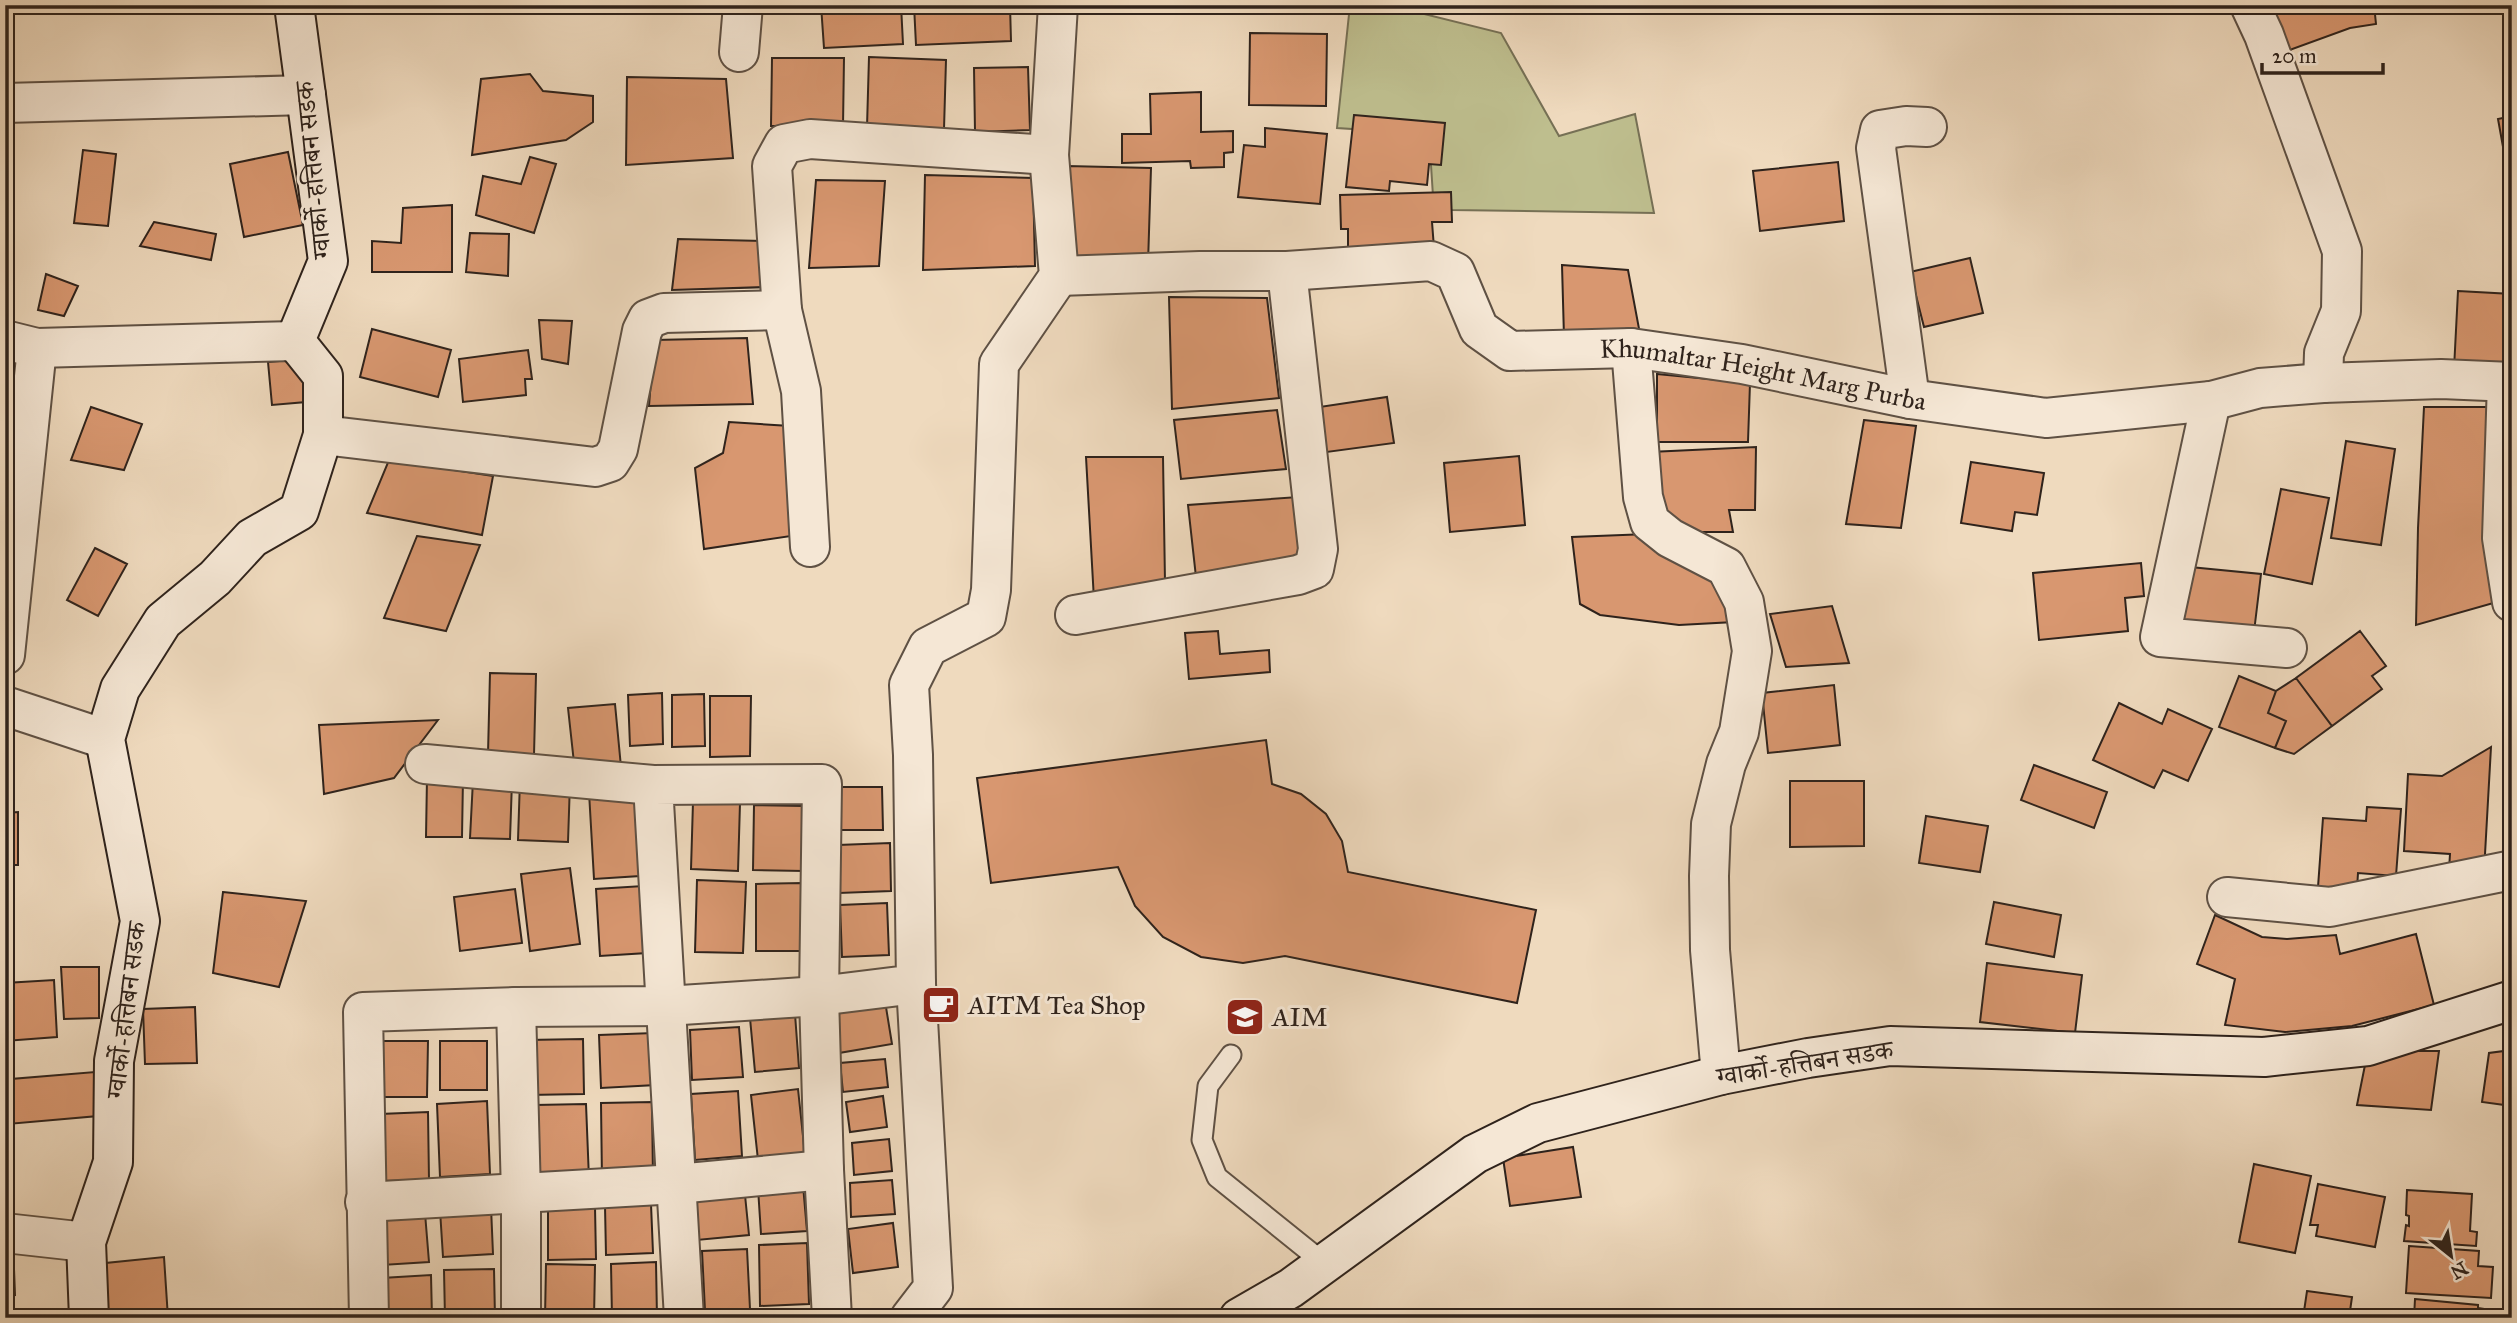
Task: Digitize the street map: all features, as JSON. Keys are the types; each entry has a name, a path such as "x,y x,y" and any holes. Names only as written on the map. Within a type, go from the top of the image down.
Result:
{"street":[{"name":"ग्वार्को-हत्तिबन सडक","path":"89,1318 86,1242 113,1162 114,1061 140,921 105,739 120,689 163,621 215,578 252,538 299,511 323,435 323,376 295,341 328,261 294,5"},
{"path":"739,52 743,5"},
{"path":"910,1318 933,1288 916,984 913,755 909,685 928,647 986,617 991,590 999,364 1059,276 1049,155 1058,5"},
{"path":"2250,5 2264,36 2342,251 2341,311 2324,353 2323,383"},
{"path":"5,103 306,95"},
{"path":"1910,398 1875,148 1880,130 1906,126 1927,127"},
{"path":"810,547 801,391 782,310 772,166 784,144 810,139 1049,155"},
{"name":"Khumaltar Height Marg Purba","path":"1059,276 1287,271 1431,261 1455,272 1479,329 1510,351 1631,348 1742,363 1910,398 2046,418 2211,401 2260,388 2323,383 2441,379 2509,382"},
{"path":"1075,615 1298,575 1314,569 1318,549 1287,271"},
{"path":"323,435 596,467 610,463 618,449 642,331 648,319 664,313 782,310"},
{"path":"5,655 21,344 295,341"},
{"path":"1631,348 1643,497 1650,522 1670,538 1726,567 1744,602 1752,651 1739,732 1726,764 1711,824 1710,950 1721,1074"},
{"path":"2509,382 2502,538 2512,602"},
{"path":"2211,401 2160,637 2287,648"},
{"path":"5,706 105,739"},
{"path":"425,764 653,785 822,783 819,996 832,1318"},
{"path":"653,785 684,1318"},
{"path":"2227,897 2330,907 2512,870"},
{"path":"369,1318 363,1012 666,1006 819,996 916,984"},
{"name":"ग्वार्को-हत्तिबन सडक","path":"1239,1318 1291,1288 1475,1154 1538,1123 1721,1074 1890,1046 2264,1057 2368,1046 2512,1000"},
{"path":"516,1007 521,1318"},
{"path":"365,1202 677,1184 824,1170"},
{"path":"5,1233 86,1242"}],"lane":[{"path":"1231,1055 1209,1086 1202,1140 1217,1177 1325,1264"}],"green space":[{"path":"1350,5 1388,5 1501,33 1559,136 1635,114 1654,213 1451,210 1433,196 1429,134 1337,128"}],"building":[{"path":"821,5 901,5 903,44 824,48"},
{"path":"914,5 1010,5 1011,41 916,45"},
{"path":"2273,5 2374,5 2376,24 2350,28 2287,51"},
{"path":"1250,33 1327,34 1326,106 1249,105"},
{"path":"869,57 946,60 944,129 867,127"},
{"path":"772,58 844,58 843,126 771,126"},
{"path":"1028,67 1030,130 975,132 974,68"},
{"path":"530,74 543,91 593,96 593,122 566,140 472,155 481,79"},
{"path":"627,77 726,79 733,158 626,165"},
{"path":"1201,92 1201,132 1233,131 1233,152 1224,153 1224,167 1191,168 1190,161 1122,163 1122,134 1151,134 1150,94"},
{"path":"1354,115 1445,123 1441,165 1429,164 1427,185 1390,181 1389,191 1346,187"},
{"path":"2512,116 2512,168 2507,169 2498,119"},
{"path":"1265,128 1327,134 1320,204 1238,197 1244,145 1265,147"},
{"path":"83,150 116,154 108,226 74,223"},
{"path":"288,152 303,225 244,237 230,164"},
{"path":"530,157 556,164 534,233 476,215 483,176 521,184"},
{"path":"1838,162 1844,221 1760,231 1753,171"},
{"path":"1067,166 1151,168 1148,264 1064,262"},
{"path":"925,175 1033,178 1035,266 923,270"},
{"path":"816,180 885,181 879,266 809,268"},
{"path":"1451,192 1452,222 1432,222 1434,248 1348,250 1348,229 1341,229 1340,195"},
{"path":"452,205 452,272 372,272 372,241 401,243 403,208"},
{"path":"154,222 216,234 211,260 140,246"},
{"path":"470,233 509,234 508,276 466,272"},
{"path":"678,239 767,241 768,287 672,290"},
{"path":"1970,258 1983,313 1924,327 1910,272"},
{"path":"1562,265 1628,270 1640,334 1564,337"},
{"path":"46,274 78,286 64,316 38,310"},
{"path":"2458,291 2512,294 2512,366 2454,369"},
{"path":"1169,297 1267,298 1279,398 1172,409"},
{"path":"539,320 572,321 568,364 542,359"},
{"path":"372,329 451,350 438,397 360,377"},
{"path":"747,338 753,404 649,406 654,340"},
{"path":"528,350 532,379 525,379 526,395 463,402 459,359"},
{"path":"302,359 306,402 272,405 268,362"},
{"path":"1657,374 1750,383 1748,442 1657,442"},
{"path":"1387,397 1394,443 1312,454 1306,409"},
{"path":"91,407 142,424 124,470 71,460"},
{"path":"2424,407 2497,407 2504,600 2416,625 2418,528"},
{"path":"5,410 25,418 25,464 5,461"},
{"path":"1277,410 1286,469 1181,479 1174,420"},
{"path":"1864,420 1916,426 1901,528 1846,524"},
{"path":"729,422 790,426 798,535 704,549 695,468 723,453"},
{"path":"2346,441 2395,449 2381,545 2331,538"},
{"path":"1756,447 1755,510 1729,510 1733,532 1679,532 1658,514 1650,452"},
{"path":"1519,456 1525,525 1450,532 1444,463"},
{"path":"1086,457 1163,457 1165,582 1094,600"},
{"path":"389,460 493,476 482,535 367,513"},
{"path":"1971,462 2044,473 2037,515 2015,512 2012,531 1961,523"},
{"path":"2281,489 2329,498 2312,584 2264,574"},
{"path":"1298,497 1303,559 1196,577 1188,505"},
{"path":"1648,534 1726,592 1734,622 1679,625 1600,615 1580,604 1572,537"},
{"path":"417,536 480,545 446,631 384,618"},
{"path":"95,548 127,564 98,616 67,600"},
{"path":"2141,563 2144,596 2125,598 2128,631 2039,640 2033,573"},
{"path":"2190,567 2261,574 2254,632 2183,624"},
{"path":"1832,606 1849,663 1786,667 1770,614"},
{"path":"1218,631 1220,654 1269,650 1270,672 1189,679 1185,633"},
{"path":"2360,631 2386,666 2372,676 2382,689 2332,726 2296,678"},
{"path":"490,673 536,674 534,755 488,754"},
{"path":"2239,676 2276,691 2268,713 2286,721 2275,748 2219,727"},
{"path":"2296,678 2332,726 2294,754 2275,748 2286,721 2268,713 2276,691"},
{"path":"1834,685 1840,745 1768,753 1762,693"},
{"path":"662,693 663,744 630,746 628,695"},
{"path":"704,694 705,746 672,747 672,695"},
{"path":"710,696 751,696 750,756 710,757"},
{"path":"2119,703 2162,724 2168,709 2212,729 2188,781 2163,770 2154,788 2093,760"},
{"path":"615,704 621,767 575,772 568,708"},
{"path":"438,720 394,778 324,794 319,725"},
{"path":"1266,740 1272,784 1301,794 1326,814 1342,841 1348,872 1536,910 1517,1003 1285,956 1243,963 1201,957 1163,937 1135,906 1118,867 991,883 977,778"},
{"path":"2491,747 2484,872 2449,870 2450,854 2404,851 2408,774 2442,776"},
{"path":"2034,765 2107,792 2094,828 2021,800"},
{"path":"427,778 463,778 462,837 426,837"},
{"path":"473,780 512,781 510,839 470,838"},
{"path":"520,780 570,782 568,842 518,840"},
{"path":"1790,781 1864,781 1864,846 1790,847"},
{"path":"836,787 882,787 883,830 835,830"},
{"path":"635,790 640,876 594,879 589,792"},
{"path":"693,802 740,803 738,871 691,869"},
{"path":"754,805 805,806 804,871 753,870"},
{"path":"2367,807 2401,809 2396,876 2358,873 2357,889 2318,887 2323,818 2366,821"},
{"path":"18,812 18,865 5,865 5,813"},
{"path":"1926,816 1988,826 1980,872 1919,863"},
{"path":"890,843 891,891 839,893 838,845"},
{"path":"570,868 580,944 530,951 521,874"},
{"path":"697,880 746,882 743,953 695,952"},
{"path":"802,883 803,951 756,951 756,884"},
{"path":"643,886 647,953 600,956 596,889"},
{"path":"515,889 522,943 460,951 454,897"},
{"path":"223,892 306,901 279,987 213,973"},
{"path":"1994,902 2061,915 2054,957 1986,944"},
{"path":"887,903 889,955 842,957 840,905"},
{"path":"2215,915 2262,937 2287,939 2336,935 2340,954 2416,934 2434,1005 2352,1026 2285,1032 2225,1025 2235,979 2197,964"},
{"path":"1987,963 2082,975 2075,1033 1980,1022"},
{"path":"61,967 99,967 99,1018 64,1019"},
{"path":"54,980 57,1037 5,1041 5,983"},
{"path":"885,1001 892,1044 833,1054 827,1011"},
{"path":"195,1007 197,1063 145,1064 143,1009"},
{"path":"795,1014 799,1068 755,1072 750,1018"},
{"path":"739,1027 743,1077 692,1080 690,1030"},
{"path":"654,1033 656,1085 601,1088 599,1035"},
{"path":"583,1039 584,1094 528,1095 527,1040"},
{"path":"378,1041 428,1041 427,1097 378,1097"},
{"path":"440,1041 487,1041 487,1090 440,1090"},
{"path":"2512,1050 2512,1106 2482,1102 2489,1053"},
{"path":"2390,1051 2439,1051 2431,1110 2357,1105 2366,1060"},
{"path":"885,1059 888,1087 843,1092 840,1063"},
{"path":"95,1072 98,1116 8,1124 11,1079"},
{"path":"798,1089 805,1155 758,1160 751,1095"},
{"path":"738,1091 742,1156 695,1160 691,1094"},
{"path":"883,1096 887,1127 850,1132 846,1102"},
{"path":"487,1101 490,1174 440,1177 437,1104"},
{"path":"652,1102 653,1180 602,1181 601,1103"},
{"path":"586,1104 589,1179 538,1181 535,1105"},
{"path":"428,1112 429,1180 382,1181 380,1114"},
{"path":"889,1139 892,1171 854,1175 852,1143"},
{"path":"1573,1147 1581,1197 1510,1206 1503,1158"},
{"path":"2254,1164 2311,1176 2295,1253 2239,1242"},
{"path":"892,1180 895,1214 851,1217 850,1183"},
{"path":"2318,1184 2385,1197 2375,1247 2316,1236 2318,1225 2310,1225"},
{"path":"744,1185 749,1235 697,1240 692,1190"},
{"path":"803,1185 807,1231 761,1234 758,1188"},
{"path":"2407,1190 2472,1194 2470,1231 2477,1232 2476,1246 2404,1241 2406,1225 2409,1226 2409,1216 2406,1215"},
{"path":"651,1204 653,1253 606,1255 605,1206"},
{"path":"491,1207 493,1254 443,1257 440,1210"},
{"path":"595,1207 596,1259 548,1260 548,1208"},
{"path":"425,1213 429,1262 382,1265 378,1216"},
{"path":"893,1223 898,1267 853,1273 848,1229"},
{"path":"5,1243 13,1243 15,1295 5,1296"},
{"path":"807,1243 809,1304 760,1306 759,1245"},
{"path":"2409,1246 2479,1251 2478,1266 2493,1267 2491,1298 2406,1293"},
{"path":"747,1249 750,1309 705,1311 702,1251"},
{"path":"164,1257 168,1318 100,1318 96,1264"},
{"path":"656,1262 657,1318 612,1318 611,1264"},
{"path":"546,1264 595,1265 594,1318 545,1318"},
{"path":"494,1269 495,1318 445,1318 444,1270"},
{"path":"431,1275 432,1318 384,1318 382,1278"},
{"path":"2307,1291 2352,1297 2349,1318 2303,1318"},
{"path":"2415,1299 2478,1305 2478,1308 2485,1309 2484,1318 2414,1318"}],"place":[{"name":"AITM Tea Shop","path":"941,1005"},
{"name":"AIM","path":"1245,1017"}]}
